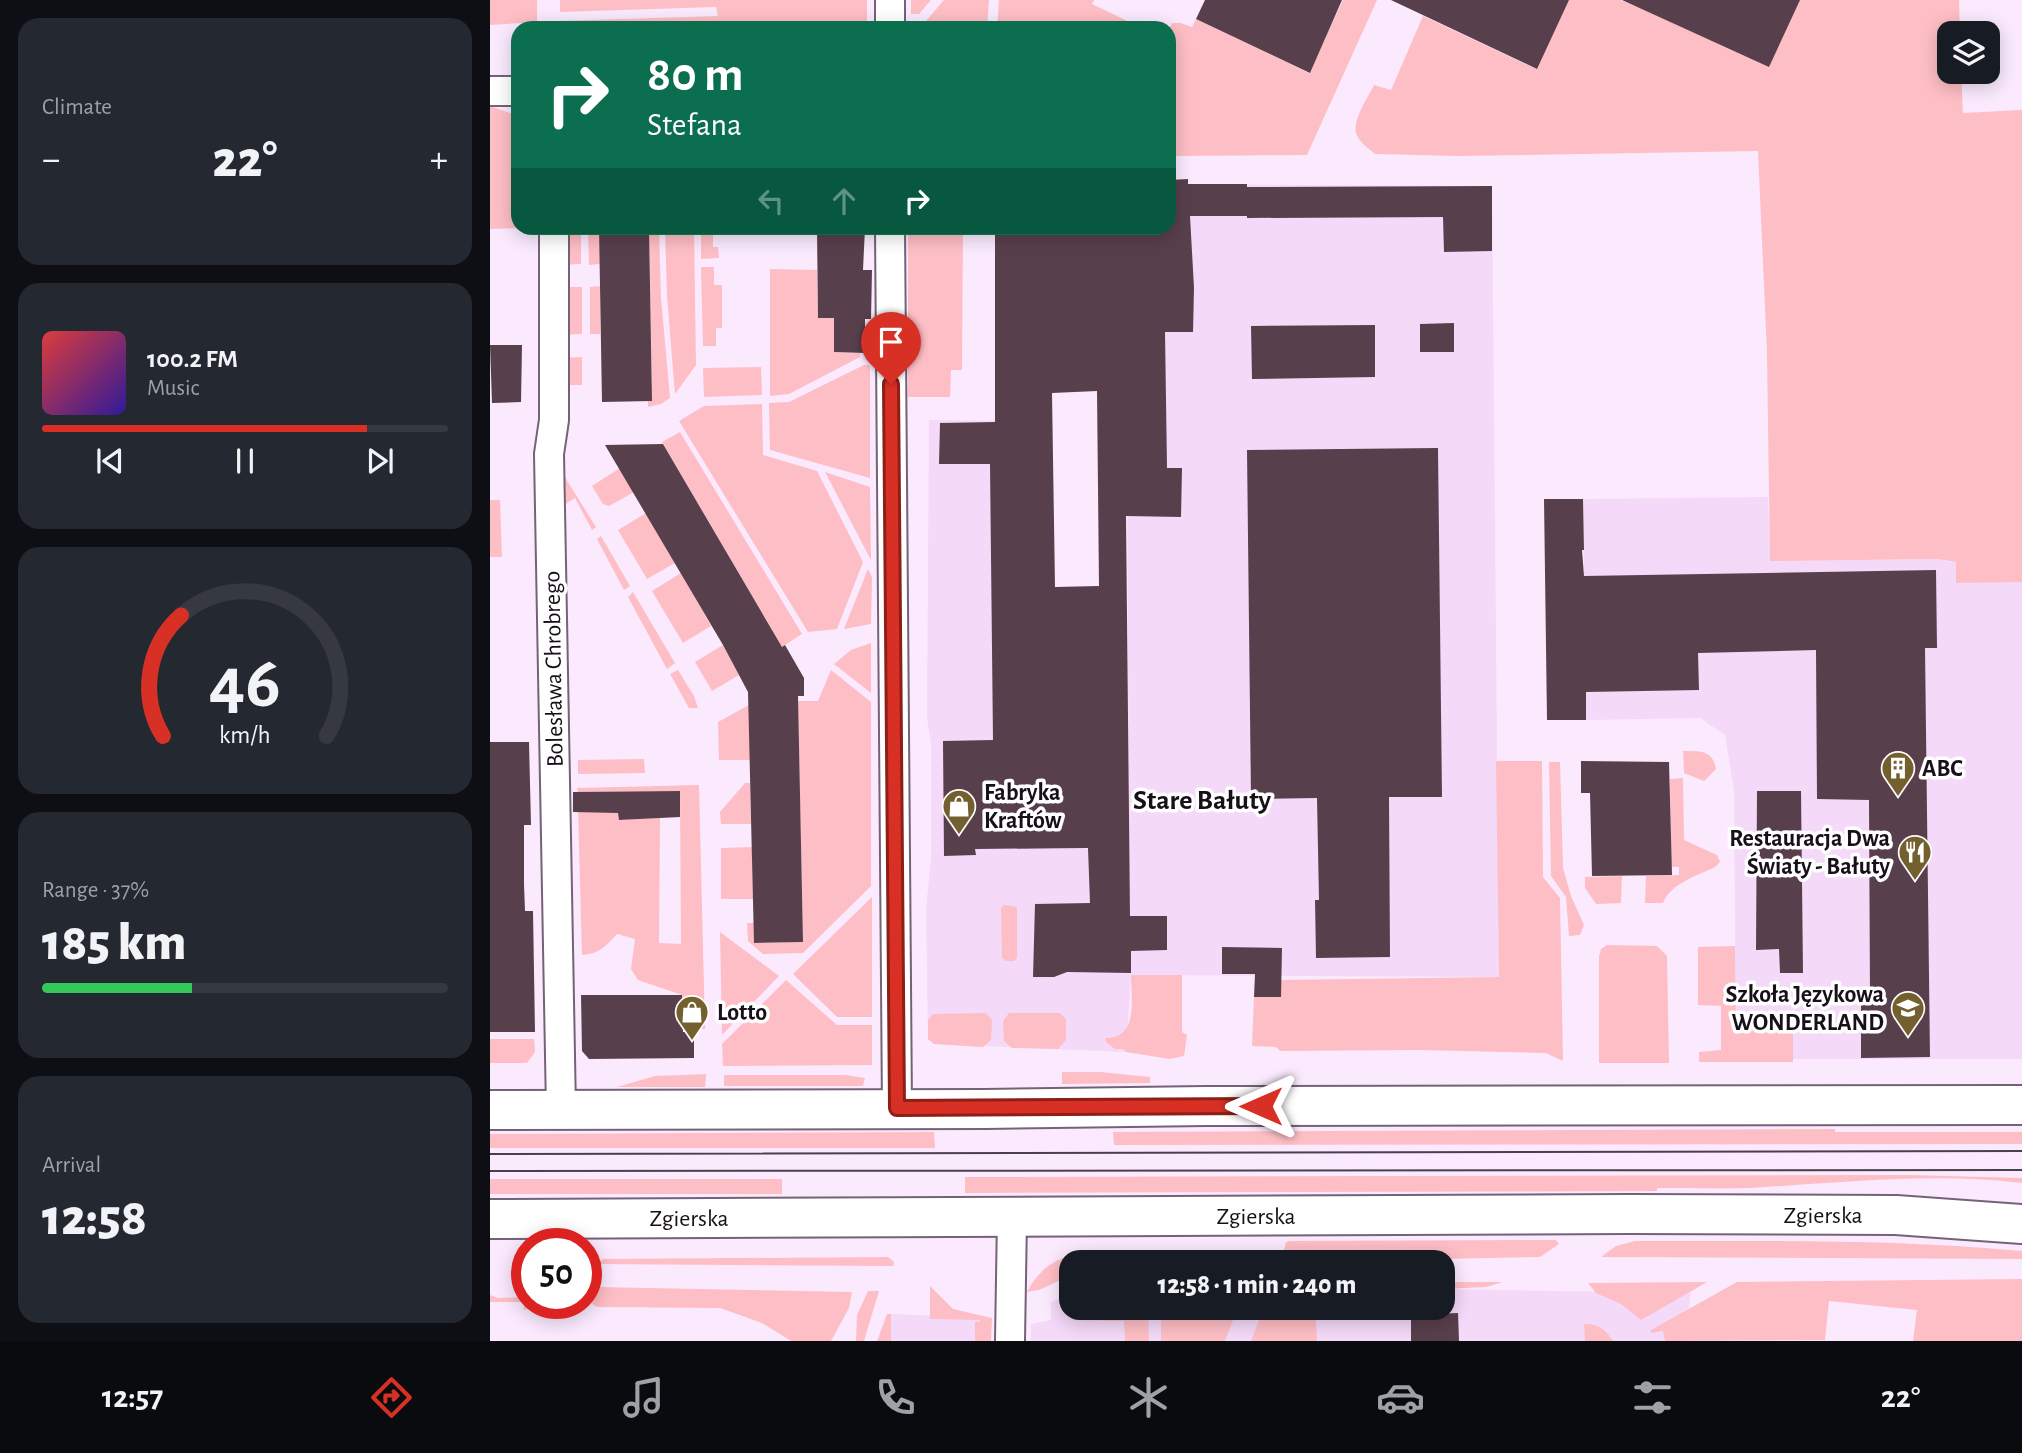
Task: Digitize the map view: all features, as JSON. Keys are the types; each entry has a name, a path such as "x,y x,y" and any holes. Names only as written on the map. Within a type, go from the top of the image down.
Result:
{"main road":[{"path":"490,1110 2022,1105"},
{"name":"Zgierska","path":"490,1219 1882,1215 2022,1224"}],"street":[{"path":"890,0 890,21"},
{"path":"490,91 511,91"},
{"name":"Bolesława Chrobrego","path":"554,235 555,420 549,454 561,1110"},
{"path":"890,235 897,1108"},
{"path":"1010,1341 1012,1217"}],"shaded area":[{"path":"490,0 537,0 537,21 511,21 511,24 490,25"},
{"path":"560,0 867,0 867,21 558,21 718,16 716,7 560,12"},
{"path":"911,0 931,0 919,14 911,14"},
{"path":"944,0 989,0 988,21 926,21"},
{"path":"999,0 1094,0 1092,4 1127,21 998,21"},
{"path":"1343,0 1377,0 1307,155 1176,156 1176,23 1192,27 1196,19 1309,73"},
{"path":"1569,0 1620,0 1641,8 1800,0 1959,0 1960,21 1937,21 1937,84 1962,84 1963,113 2022,110 2022,582 1956,583 1956,562 1937,559 1770,561 1767,353 1758,151 1459,156 1375,154 1364,145 1356,133 1359,115 1374,85 1391,90 1423,16 1536,69"},
{"path":"490,106 511,113 511,228 490,229"},
{"path":"1176,184 1492,186 1499,977 1131,975 1126,1052 934,1044 928,1039 926,908 931,859 931,744 927,718 929,420 1025,421 1030,849 1129,848 1126,235 1176,235"},
{"path":"563,235 581,235 581,264 561,265"},
{"path":"588,235 599,235 600,264 589,265"},
{"path":"649,235 659,235 661,298 670,398 661,404 648,407 648,394 652,383"},
{"path":"665,235 694,235 696,365 675,394"},
{"path":"701,235 713,235 713,247 718,247 719,258 701,259"},
{"path":"908,235 963,235 962,370 951,370 950,397 908,397"},
{"path":"701,267 714,267 714,285 722,285 722,328 716,328 716,346 703,346"},
{"path":"770,269 817,270 818,318 834,318 834,352 860,353 860,357 789,394 770,396"},
{"path":"600,286 600,334 590,334 590,287"},
{"path":"561,287 582,287 582,334 561,335"},
{"path":"582,357 582,385 562,385 562,358"},
{"path":"869,365 870,368 870,478 770,450 769,403 789,402"},
{"path":"761,367 762,395 704,397 703,368"},
{"path":"762,404 763,455 817,471 863,562 837,629 808,632 679,421 704,406"},
{"path":"680,432 802,634 782,647 662,442"},
{"path":"620,468 634,492 609,506 603,504 592,486"},
{"path":"825,472 870,487 871,560"},
{"path":"563,474 596,527 592,530 575,498 561,507"},
{"path":"1768,497 1770,561 1937,559 1952,562 2022,562 2022,1059 1736,1059 1734,791 1725,735 1700,718 1586,720 1583,499"},
{"path":"490,500 500,500 502,557 490,557"},
{"path":"646,513 675,563 647,579 618,530"},
{"path":"601,536 630,586 624,590 597,539"},
{"path":"868,569 872,577 871,624 844,629"},
{"path":"681,573 711,626 683,643 652,591"},
{"path":"633,592 675,663 667,669 628,597"},
{"path":"871,643 871,693 834,664 851,650"},
{"path":"723,645 739,675 712,691 695,662"},
{"path":"678,670 698,708 689,708 670,674"},
{"path":"831,670 871,702 871,886 803,953 763,954 748,941 747,923 754,923 754,943 803,942 798,701 818,701"},
{"path":"749,705 750,760 719,760 718,722"},
{"path":"1683,751 1709,755 1716,769 1704,781 1684,773"},
{"path":"644,759 645,773 578,774 578,760"},
{"path":"1496,761 1542,761 1543,877 1560,898 1563,1061 1546,1053 1280,1051 1276,1047 1252,1046 1254,997 1281,997 1281,980 1499,977"},
{"path":"1549,762 1560,762 1563,868 1571,896 1584,925 1580,935 1569,936 1566,897 1551,876"},
{"path":"1683,778 1684,840 1717,855 1720,862 1678,885 1663,903 1645,903 1646,876 1679,875 1679,867 1671,867 1670,779"},
{"path":"745,783 750,783 751,824 721,824 720,812"},
{"path":"699,785 705,1029 683,1029 682,995 638,980 631,969 635,939 617,934 602,949 582,955 578,809 618,813 619,820 660,818 659,943 681,944 680,791 578,792 577,788"},
{"path":"752,847 753,899 721,899 721,848"},
{"path":"1622,876 1621,903 1596,904 1585,888 1585,877"},
{"path":"872,897 872,1017 837,1017 793,974"},
{"path":"1004,905 1017,908 1017,958 1014,961 1002,958 1001,908"},
{"path":"720,932 779,976 722,1035"},
{"path":"1607,945 1657,946 1667,956 1669,1063 1599,1063 1599,956 1601,949"},
{"path":"1735,946 1736,1020 1793,1021 1793,1062 1699,1062 1699,1052 1721,1050 1721,1006 1698,1005 1698,947"},
{"path":"1131,975 1182,975 1182,1032 1187,1035 1184,1056 1170,1059 1126,1052 1123,1049 1115,1049 1106,1042 1105,1038 1116,1037 1128,1025 1132,1005"},
{"path":"786,980 837,1025 872,1025 872,1065 723,1066 722,1044"},
{"path":"986,1013 992,1020 991,1040 983,1047 934,1044 928,1039 928,1020 933,1014"},
{"path":"1009,1013 1060,1013 1066,1019 1066,1040 1058,1049 1012,1048 1004,1041 1003,1021"},
{"path":"490,1039 534,1039 535,1052 527,1063 490,1063"},
{"path":"1062,1072 1101,1072 1150,1077 1150,1083 1062,1084"},
{"path":"706,1074 705,1087 617,1087 655,1076"},
{"path":"724,1075 846,1075 865,1078 863,1086 724,1086"},
{"path":"1835,1129 1835,1132 2022,1132 2022,1144 1114,1145 1113,1132"},
{"path":"934,1132 935,1148 490,1148 490,1134"},
{"path":"1909,1175 2022,1178 2022,1183 1920,1178 1749,1188 1657,1188 1657,1191 965,1193 965,1177"},
{"path":"490,1179 782,1179 782,1194 490,1194"},
{"path":"1556,1240 1559,1244 1540,1257 1455,1259 1455,1250 1284,1250 1286,1242"},
{"path":"1635,1241 1925,1244 2022,1251 2022,1259 1601,1257 1616,1246"},
{"path":"888,1257 894,1262 893,1266 602,1264 604,1259"},
{"path":"1059,1260 1059,1281 1039,1290 1027,1292 1036,1278"},
{"path":"2022,1279 2022,1341 1913,1341 1917,1310 1829,1301 1825,1340 1665,1341 1663,1331 1651,1333 1651,1330 1737,1282"},
{"path":"1455,1282 1502,1282 1487,1287 1455,1288"},
{"path":"1692,1282 1685,1341 1031,1341 1031,1324 1051,1320 1051,1302 1059,1299 1059,1320 1455,1320 1455,1289 1620,1292"},
{"path":"1707,1282 1641,1320 1621,1304 1596,1293 1588,1283"},
{"path":"930,1286 953,1309 992,1318 991,1341 975,1341 975,1322 980,1320 930,1319"},
{"path":"602,1287 852,1292 849,1308 831,1341 791,1341 762,1323 720,1308 602,1307"},
{"path":"868,1291 879,1291 864,1341 856,1341 857,1315"},
{"path":"490,1295 511,1298 511,1302 490,1302"},
{"path":"887,1314 891,1314 891,1341 877,1341"},
{"path":"891,1314 990,1318 989,1341 891,1341"},
{"path":"1073,1320 1148,1320 1149,1341 1125,1341 1124,1321"},
{"path":"1161,1320 1233,1320 1225,1341 1161,1341"},
{"path":"1259,1320 1316,1320 1317,1341 1251,1341"},
{"path":"1584,1324 1601,1328 1613,1341 1585,1341"}],"building":[{"path":"1205,0 1342,0 1310,73 1196,19"},
{"path":"1391,0 1569,0 1537,69"},
{"path":"1622,0 1800,0 1769,67"},
{"path":"1188,179 1188,184 1247,184 1247,187 1492,186 1492,251 1444,252 1443,217 1190,216 1194,288 1193,332 1165,332 1167,468 1182,468 1181,517 1126,516 1130,916 1167,916 1167,950 1131,951 1131,973 1067,972 1054,977 1033,977 1035,904 1090,903 1088,848 975,849 976,855 944,856 943,741 993,740 990,464 939,464 940,423 995,422 995,235 1176,235 1176,180","holes":["1097,391 1099,586 1055,587 1052,393"]},
{"path":"599,235 649,235 652,401 602,402"},
{"path":"817,235 865,235 863,270 872,270 871,319 865,319 865,353 834,352 834,318 818,318"},
{"path":"1454,323 1454,352 1420,352 1420,324"},
{"path":"1375,325 1375,377 1252,379 1251,326"},
{"path":"490,345 522,345 521,402 492,403"},
{"path":"663,444 782,647 785,645 804,678 804,696 798,696 803,942 754,943 748,692 605,445"},
{"path":"1438,448 1442,797 1389,797 1390,957 1316,958 1315,900 1319,900 1317,798 1251,799 1247,450"},
{"path":"1544,499 1583,499 1584,576 1936,570 1937,648 1925,648 1930,1057 1861,1058 1861,995 1870,995 1869,800 1817,799 1816,650 1698,653 1699,690 1586,692 1586,720 1547,720"},
{"path":"490,742 529,742 531,825 524,825 524,884 525,911 533,911 535,1032 490,1032"},
{"path":"1581,761 1669,762 1672,875 1592,876 1590,793 1581,793"},
{"path":"680,791 680,817 619,820 618,813 573,812 573,792"},
{"path":"1757,791 1801,791 1803,973 1780,973 1779,949 1756,950"},
{"path":"1222,947 1282,948 1281,997 1254,997 1255,974 1222,974"},
{"path":"581,995 682,995 683,1032 694,1032 694,1058 589,1059 582,1051"},
{"path":"1455,1313 1458,1313 1459,1341 1411,1341 1411,1320 1455,1320"}],"tram line":[{"path":"490,1154 2022,1151"},
{"path":"490,1171 2022,1170"}],"place":[{"name":"ABC","path":"1898,798"},
{"name":"Fabryka Kraftów","path":"959,836"},
{"name":"Restauracja Dwa Światy - Bałuty","path":"1915,882"},
{"name":"Szkoła Językowa WONDERLAND","path":"1908,1038"},
{"name":"Lotto","path":"692,1042"}],"district":[{"name":"Stare Bałuty","path":"1202,799"}],"route":[{"path":"891,384 897,1108 1261,1106"}]}
